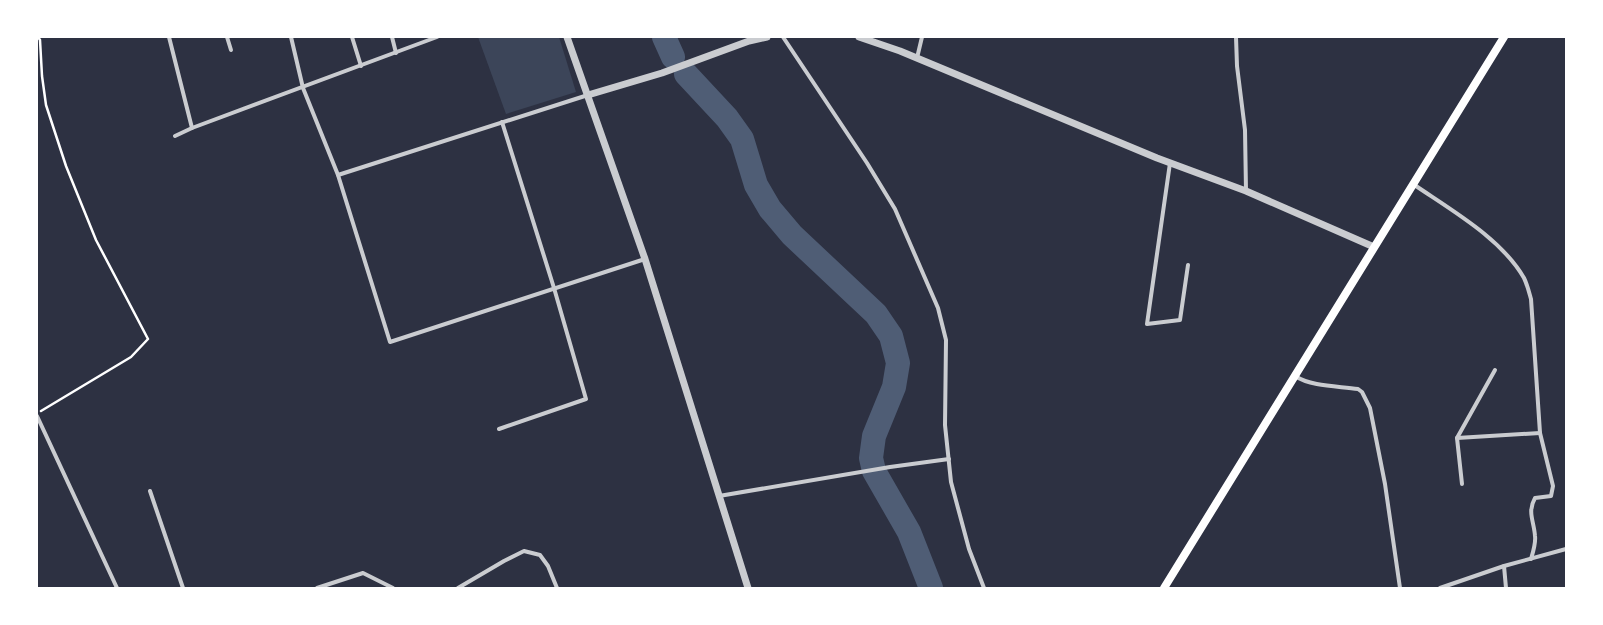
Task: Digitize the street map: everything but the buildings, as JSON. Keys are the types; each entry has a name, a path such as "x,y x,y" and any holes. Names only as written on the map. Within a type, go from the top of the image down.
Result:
{"main road":[{"path":"1164,588 1504,37"}],"street":[{"path":"168,37 192,128"},
{"path":"226,37 231,50"},
{"path":"292,37 303,88 338,175 390,342 645,259"},
{"path":"352,37 361,66"},
{"path":"392,37 396,53"},
{"path":"175,136 192,128 437,37"},
{"path":"567,37 645,259 748,588"},
{"path":"338,175 502,122 662,73 750,41 767,37"},
{"path":"783,37 868,163 895,209 938,308 946,340 946,425 951,482 969,549 984,588"},
{"path":"859,37 917,58 1170,163 1246,191 1374,247"},
{"path":"917,58 922,37"},
{"path":"1236,37 1237,66 1245,130 1246,191"},
{"path":"498,429 586,399 554,288 502,122"},
{"path":"1170,163 1147,324 1180,320 1188,265"},
{"path":"1413,184 1473,225 1505,252 1524,279 1531,299 1540,433 1553,486 1551,496 1535,498 1531,506 1532,522 1536,536 1531,559"},
{"path":"1462,484 1457,438 1495,370"},
{"path":"1295,376 1301,380 1315,383 1358,389 1362,392 1370,408 1385,484 1400,588"},
{"path":"37,414 117,588"},
{"path":"1457,438 1540,433"},
{"path":"719,496 890,467 949,459"},
{"path":"150,491 183,588"},
{"path":"1440,588 1504,566 1566,549"},
{"path":"458,588 524,551 540,555 548,566 557,588"},
{"path":"1504,566 1506,588"},
{"path":"317,588 363,573 393,588"}],"path":[{"path":"37,414 131,357 148,339 96,240 66,166 46,105 42,76 40,40 38,37"}],"shaded area":[{"path":"478,37 559,37 576,92 506,114"}],"waterway":[{"path":"664,37 673,57"},
{"path":"686,74 727,118 742,139 756,185 770,209 792,235 876,314 891,336 898,363 894,387 874,436 871,458 874,471 909,532 931,588"}]}
